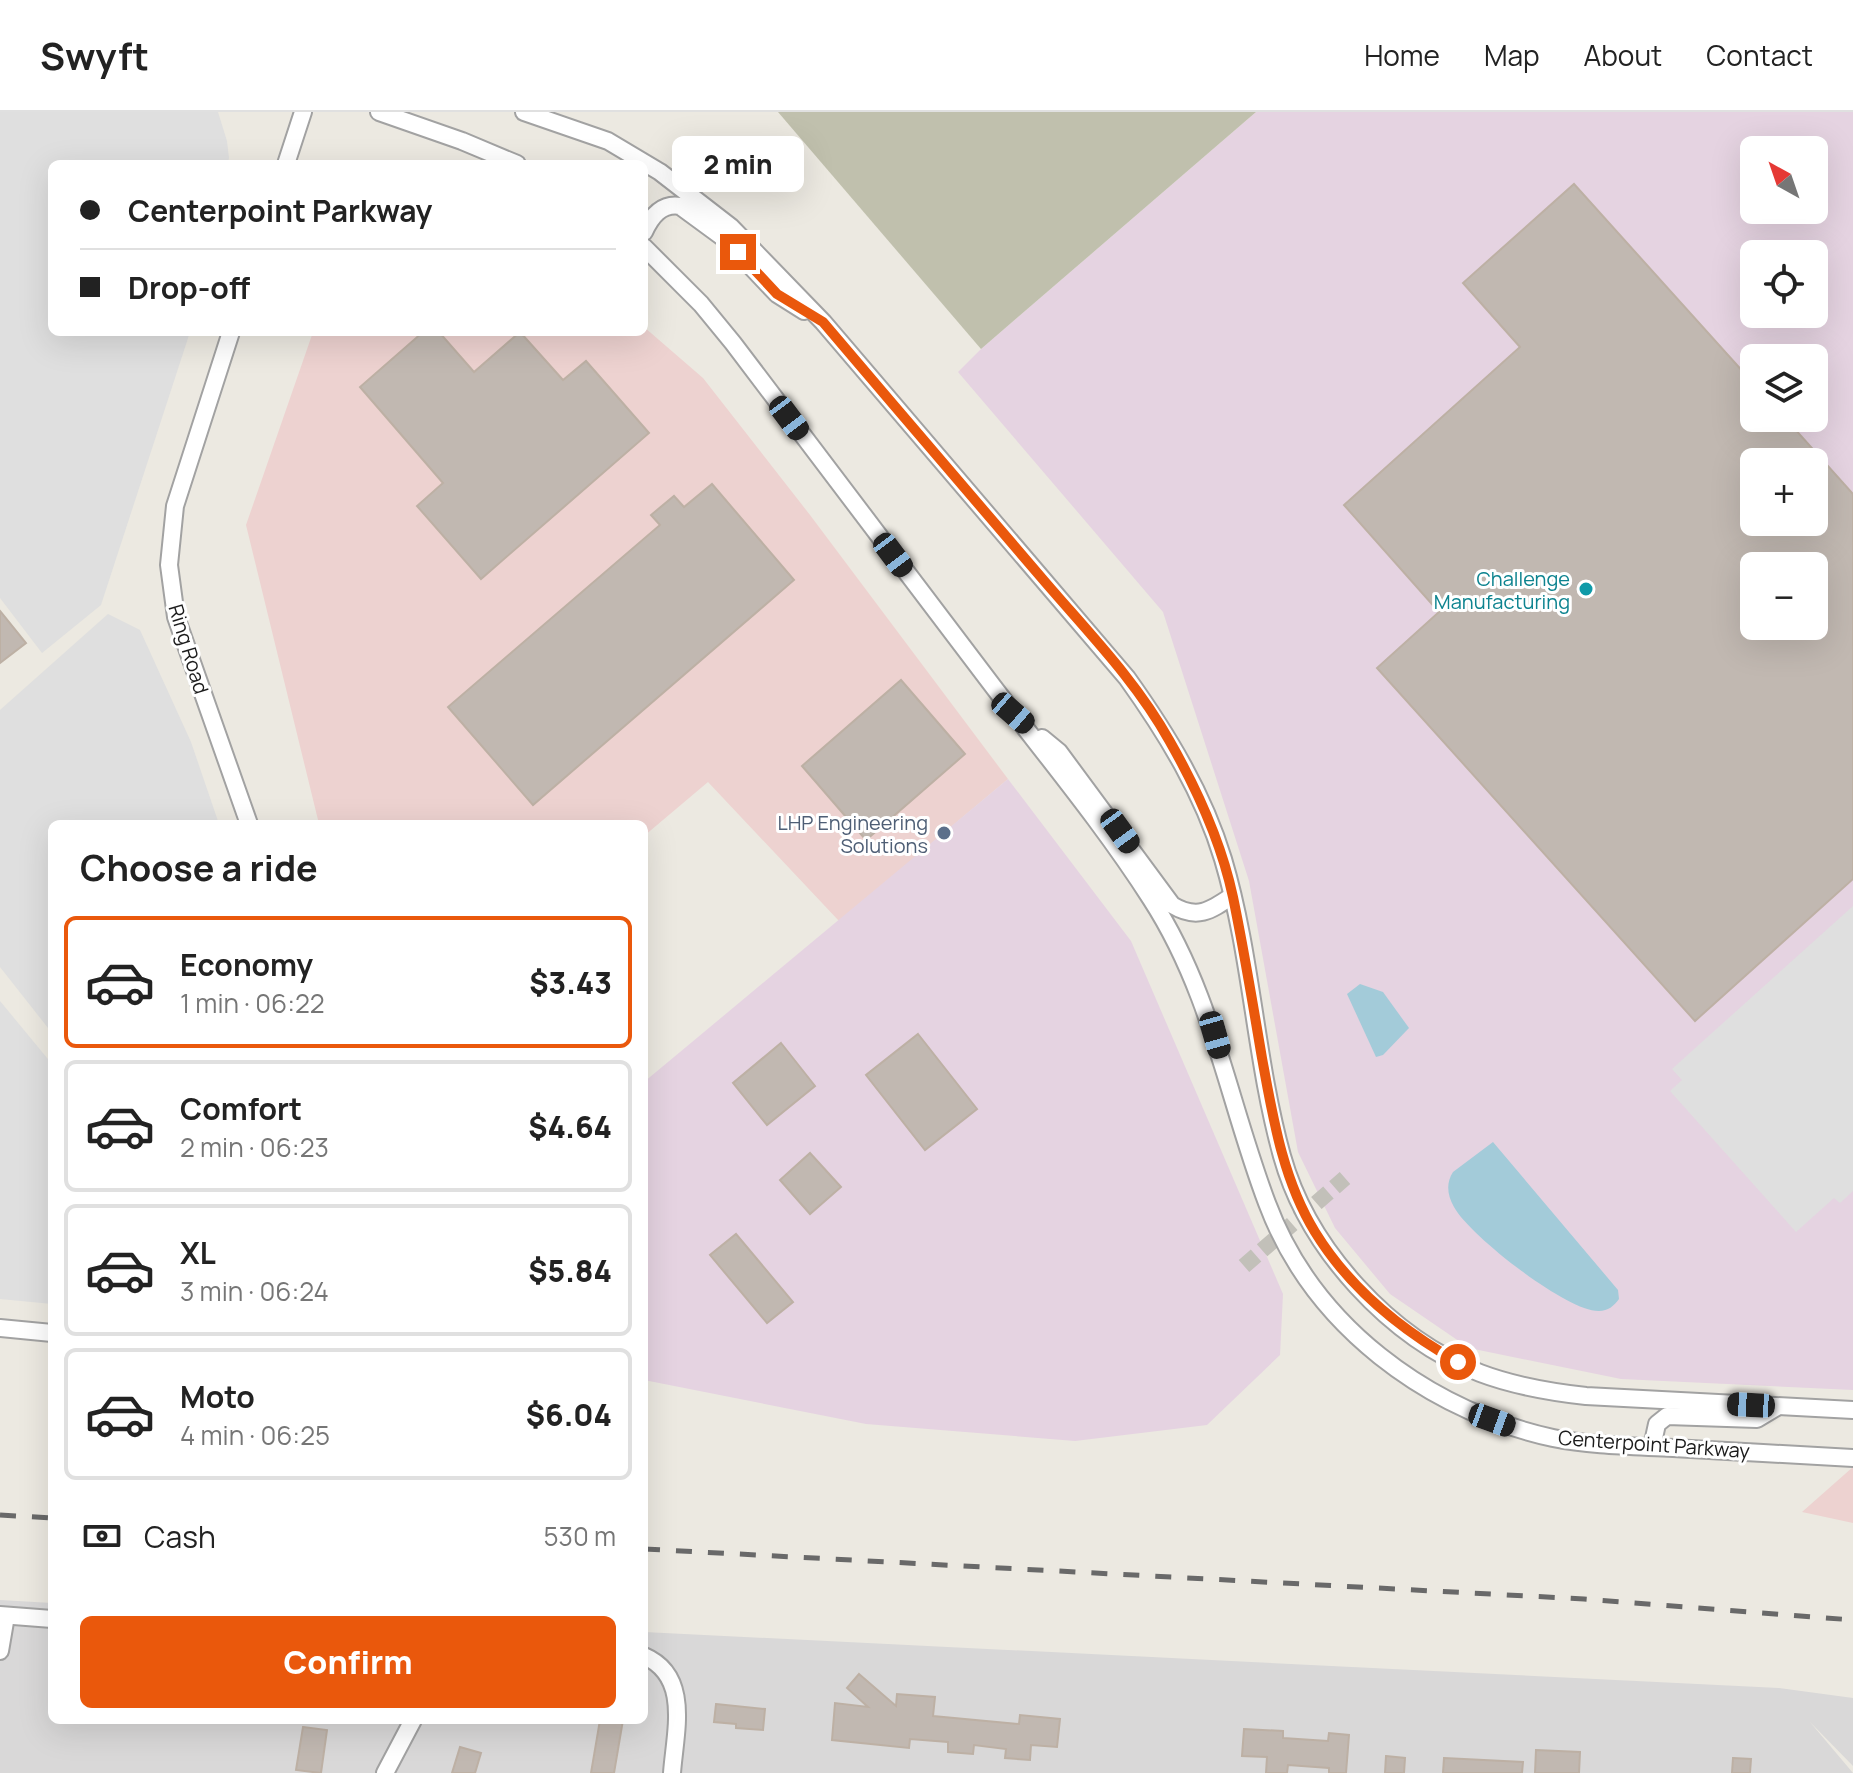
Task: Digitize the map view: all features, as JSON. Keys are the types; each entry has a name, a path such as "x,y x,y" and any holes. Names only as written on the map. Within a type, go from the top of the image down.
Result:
{"street":[{"path":"287,160 303,112"},
{"path":"379,112 507,160"},
{"path":"524,112 608,141 640,160"},
{"path":"648,165 702,202 742,238 823,322 1134,687 1166,735 1196,788 1222,857 1282,1158 1315,1233 1350,1279 1380,1309 1421,1341 1477,1372 1509,1383 1586,1396 1853,1410"},
{"path":"648,226 660,209 671,204 680,206 725,239 777,294 823,322"},
{"name":"Centerpoint Parkway","path":"648,251 701,304 733,343 1153,902 1199,990 1268,1208 1290,1252 1315,1290 1344,1323 1397,1370 1431,1392 1471,1413 1513,1428 1557,1439 1853,1458"},
{"name":"Ring Road","path":"230,336 175,506 169,565 176,617 248,820"},
{"path":"1013,713 1059,752 1172,905 1186,913 1200,913 1213,909 1232,896"},
{"path":"0,1328 48,1333"},
{"path":"1652,1447 1657,1424 1667,1416 1757,1419 1779,1406"},
{"path":"0,1651 3,1615 48,1619"},
{"path":"648,1659 665,1670 673,1682 677,1698 672,1773"},
{"path":"385,1773 411,1724"}],"shaded area":[{"path":"0,112 218,112 227,141 229,160 48,160 48,336 189,336 101,605 42,653 0,598"},
{"path":"778,112 1256,112 981,349"},
{"path":"1256,112 1853,112 1853,1390 1621,1379 1469,1348 1390,1294 1335,1228 1298,1152 1249,881 1163,612 958,372"},
{"path":"648,330 703,378 1008,779 839,921 708,782 648,833 648,820 318,820 246,525 312,336 648,336"},
{"path":"108,614 140,630 191,742 218,820 48,820 48,1028 0,967 0,710"},
{"path":"1008,779 1131,941 1283,1294 1280,1355 1207,1425 1075,1441 866,1424 648,1381 648,1079"},
{"path":"1853,906 1853,1191 1840,1203 1834,1198 1796,1232 1670,1091 1682,1080 1672,1069"},
{"path":"0,1001 48,1059 48,1304 0,1299"},
{"path":"1853,1467 1853,1523 1802,1512"},
{"path":"0,1600 48,1603 48,1724 648,1724 648,1632 1779,1688 1853,1698 1853,1766 1810,1722 1853,1773 0,1773"}],"water":[{"path":"1360,984 1383,992 1409,1028 1383,1055 1376,1057 1347,994"},
{"path":"1493,1142 1618,1290 1619,1299 1610,1308 1599,1311 1584,1308 1543,1286 1498,1252 1463,1220 1450,1198 1449,1180 1453,1172"}],"building":[{"name":"Challenge Manufacturing","path":"1574,184 1740,368 1740,432 1798,432 1812,448 1740,448 1740,536 1828,536 1828,466 1853,494 1853,879 1695,1021 1377,668 1439,612 1344,505 1520,347 1463,283"},
{"path":"418,336 442,336 474,372 515,336 524,336 563,380 586,361 649,433 481,579 417,506 443,483 360,387"},
{"path":"712,484 794,580 533,805 448,707 660,525 651,515 674,496 684,507"},
{"path":"0,611 26,643 0,663"},
{"path":"901,680 965,754 866,840 802,766"},
{"path":"918,1034 977,1109 925,1150 866,1075"},
{"path":"781,1043 815,1086 767,1125 733,1083"},
{"path":"810,1153 841,1187 810,1214 780,1180"},
{"path":"736,1234 793,1302 767,1323 710,1255"},
{"path":"859,1674 896,1706 897,1694 935,1697 933,1716 1019,1724 1020,1715 1060,1719 1057,1747 1031,1745 1030,1760 1005,1758 1006,1749 974,1745 973,1754 948,1752 948,1742 910,1739 909,1748 832,1740 835,1703 868,1707 847,1688"},
{"path":"716,1704 765,1709 763,1730 714,1722"},
{"path":"599,1724 622,1724 614,1773 591,1773"},
{"path":"303,1727 327,1730 321,1773 296,1770"},
{"path":"1244,1729 1283,1731 1283,1738 1328,1741 1329,1733 1349,1735 1346,1773 1329,1773 1329,1768 1288,1765 1287,1773 1266,1773 1267,1757 1242,1756"},
{"path":"460,1747 481,1753 475,1773 452,1773"},
{"path":"1536,1750 1580,1752 1579,1773 1535,1773"},
{"path":"1386,1756 1405,1758 1404,1773 1385,1773"},
{"path":"1444,1758 1523,1762 1522,1773 1443,1773"},
{"path":"1733,1758 1751,1759 1750,1773 1732,1773"}],"tunnel":[{"path":"1244,1266 1345,1178"}],"railway":[{"path":"0,1515 48,1518"},
{"path":"648,1549 1584,1599 1853,1620"}],"place":[{"name":"Challenge Manufacturing","path":"1586,589"},
{"name":"LHP Engineering Solutions","path":"944,833"}],"route":[{"path":"738,252 777,294 823,322 1120,669 1148,706 1196,788 1222,857 1282,1158 1298,1198 1315,1233 1350,1279 1380,1309 1421,1341 1458,1362"}]}
